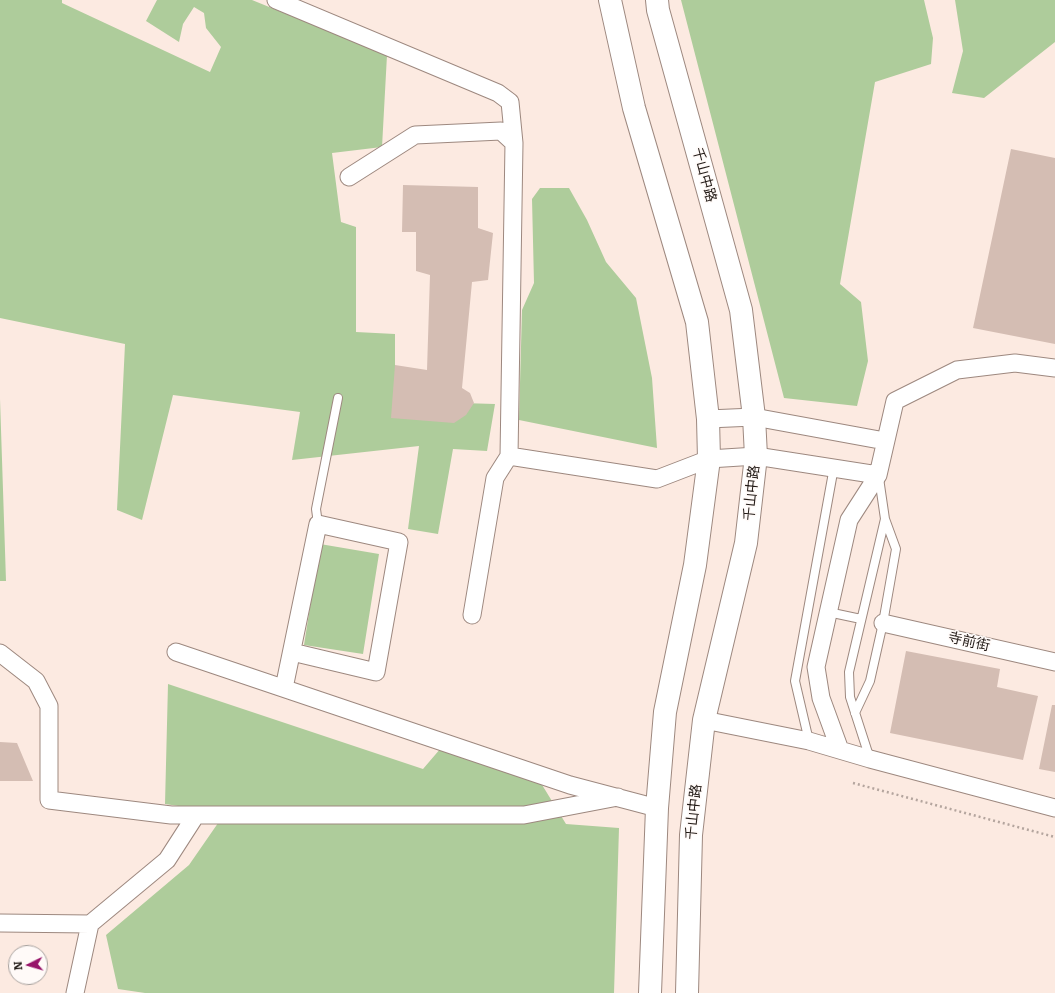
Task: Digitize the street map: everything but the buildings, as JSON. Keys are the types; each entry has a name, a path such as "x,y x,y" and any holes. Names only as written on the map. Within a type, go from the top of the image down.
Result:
{"main road":[{"path":"610,0 634,108 697,322 708,419 709,459 694,565 665,712 657,808 650,993"},
{"name":"千山中路","path":"657,0 660,18 741,310 754,417 756,456 746,543 704,720 691,835 687,993"}],"street":[{"path":"276,0 498,93 510,102 514,143 509,456 495,478 472,615"},
{"path":"349,177 415,135 501,131 514,143"},
{"path":"840,750 821,698 816,667 849,520 878,475 895,401 957,370 1015,364 1055,368"},
{"path":"708,419 754,417 886,441"},
{"path":"509,456 657,479 709,459 756,456 878,475"},
{"path":"284,688 318,524 399,542 376,672 292,652"},
{"name":"寺前街","path":"883,623 1055,662"},
{"path":"176,652 570,785 657,808"},
{"path":"0,653 36,681 49,706 49,800 171,814 196,815 524,815 618,797"},
{"path":"704,720 809,740 870,759 1055,808"},
{"path":"75,993 90,924 167,860 196,815"},
{"path":"0,923 90,924"}],"lane":[{"path":"318,524 316,509 338,398"},
{"path":"809,740 795,681 834,467"},
{"path":"855,713 870,681 883,623 896,549 885,519 878,475"},
{"path":"870,759 850,697 849,672 885,519"},
{"path":"828,612 861,619"}],"path":[{"path":"853,783 1055,837"}],"green space":[{"path":"0,0 62,0 62,3 210,72 221,47 206,28 204,13 194,7 183,24 179,42 146,21 157,0 252,0 387,55 382,147 332,153 341,222 356,227 356,332 395,334 395,401 495,404 487,451 453,449 438,534 408,529 419,446 292,460 300,412 173,395 142,520 117,510 125,344 0,318"},
{"path":"681,0 924,0 933,38 931,64 875,82 840,284 861,302 868,361 857,406 784,398"},
{"path":"955,0 1055,0 1055,42 984,98 952,93 963,51"},
{"path":"540,188 569,188 587,220 606,262 636,298 652,378 657,448 519,420 522,310 534,283 532,199"},
{"path":"0,399 6,581 0,581"},
{"path":"320,544 379,554 363,654 304,645"},
{"path":"168,684 423,769 441,748 536,775 566,824 619,828 614,993 145,993 118,989 106,935 189,865 225,813 165,804"}]}
